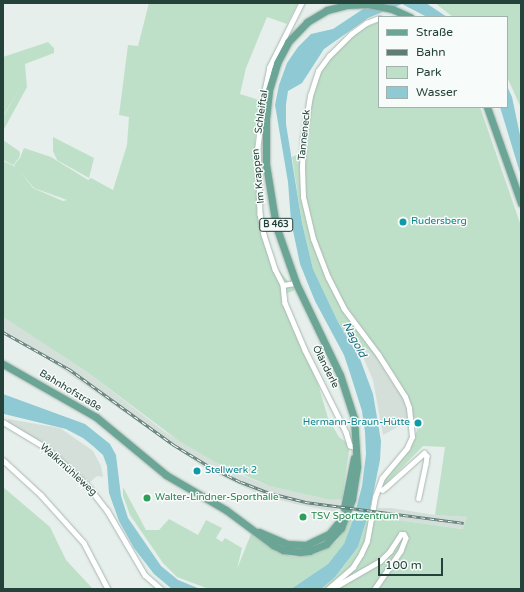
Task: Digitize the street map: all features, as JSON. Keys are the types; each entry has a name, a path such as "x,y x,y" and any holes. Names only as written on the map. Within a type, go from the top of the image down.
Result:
{"main road":[{"name":"Im Krappen","path":"124,439 166,476 226,510 254,530 278,541 297,546 314,543 329,534 337,524 344,511 356,451 354,418 346,390 333,357 296,283 276,226 268,182 265,143 269,90 277,63 288,42 307,22 327,10 347,5 368,4 380,6 408,16"},
{"path":"487,108 521,203"},
{"name":"Bahnhofstraße","path":"3,364 96,418 124,439"}],"street":[{"name":"Schleiftal","path":"283,285 275,268 264,235 260,214 258,147 263,100 270,67 302,3"},
{"name":"Tanneneck","path":"378,18 373,19 359,27 329,56 318,71 310,96 303,139 302,168 303,197 313,239 328,278 344,309 379,356 405,397 410,408 412,437 407,448 382,478 378,490"},
{"path":"283,285 296,283"},
{"name":"Öländerle","path":"283,285 285,303 305,350 346,432 350,445 356,451"},
{"name":"Walkmühleweg","path":"3,422 45,447 88,486 107,510 145,575 160,589"},
{"path":"329,588 353,567 361,554 367,541 378,490 382,490 424,453 427,456 420,498"},
{"path":"3,460 41,495 84,543 108,589"},
{"path":"329,588 333,588 380,561 390,551 400,534 404,534 406,538 401,551 375,589"}],"shaded area":[{"path":"3,317 87,372 165,432 196,451 237,473 269,486 330,500 341,499 336,512 295,504 261,495 206,469 40,354 3,334"},
{"path":"368,349 377,360 379,359 404,397 408,409 409,421 383,435 373,380 361,352"},
{"path":"8,419 60,428 93,451 101,466 103,477 97,476 89,483 44,444 7,422"},
{"path":"378,508 391,508 435,515 467,517 464,529 375,517"}],"green space":[{"path":"149,3 298,3 287,24 267,17 246,68 240,94 259,100 255,147 264,228 274,264 295,290 281,296 318,384 328,418 339,437 350,445 342,499 330,500 269,486 215,462 179,441 87,372 3,317 3,161 16,167 14,165 20,158 24,148 51,157 88,180 91,178 113,190 127,145 129,117 119,115 128,45 138,46","holes":["20,171 34,188 67,200 63,201 33,188"]},
{"path":"435,3 521,3 521,108 508,79 508,16 452,16"},
{"path":"378,22 378,108 480,108 521,226 521,589 321,589 335,577 358,547 368,516 463,529 467,517 435,515 445,447 423,446 383,487 382,486 385,478 409,447 417,431 416,425 414,420 409,420 408,409 404,397 378,359 377,360 368,349 356,352 338,322 313,269 302,223 292,157 305,151 313,94 321,71 331,58 363,28"},
{"path":"48,42 54,48 54,53 25,64 27,87 3,131 3,117 22,85 3,116 3,57"},
{"path":"53,137 94,158 89,178 57,160 53,151"},
{"path":"3,140 19,151 19,158 13,165 3,160"},
{"path":"3,487 50,527 66,560 93,589 3,589"},
{"path":"123,487 146,530 159,530 169,519 198,535 206,520 222,528 216,538 222,542 225,538 242,548 237,569 251,534 266,545 283,554 295,557 309,555 320,552 337,541 345,529 351,515 354,517 344,545 328,564 291,589 209,589 177,577 163,563 130,515 123,496"}],"water":[{"path":"372,3 426,3 446,16 425,16 402,4 368,18 324,49 302,83 288,91 286,104 286,124 302,223 313,269 338,322 360,359 373,394 381,441 380,460 370,509 358,547 335,577 321,589 291,589 328,564 344,544 354,517 362,486 366,454 362,411 344,355 315,301 300,264 291,221 288,182 275,105 279,85 287,63 298,47 311,34 333,29"},
{"path":"508,88 512,97 521,140 521,176 500,108 508,108"},
{"path":"3,394 85,424 110,444 116,455 121,496 128,518 161,566 178,580 200,589 172,589 154,574 134,548 119,521 109,493 107,466 103,455 83,438 66,429 4,414"}],"railway":[{"path":"3,332 69,369 174,445 212,468 241,482 270,493 305,502 464,523"}],"place":[{"name":"Rudersberg","path":"403,222"},
{"name":"Hermann-Braun-Hütte","path":"418,423"},
{"name":"Stellwerk 2","path":"197,471"},
{"name":"Walter-Lindner-Sporthalle","path":"147,498"},
{"name":"TSV Sportzentrum","path":"303,517"}],"water label":[{"name":"Nagold","path":"354,340"}]}
